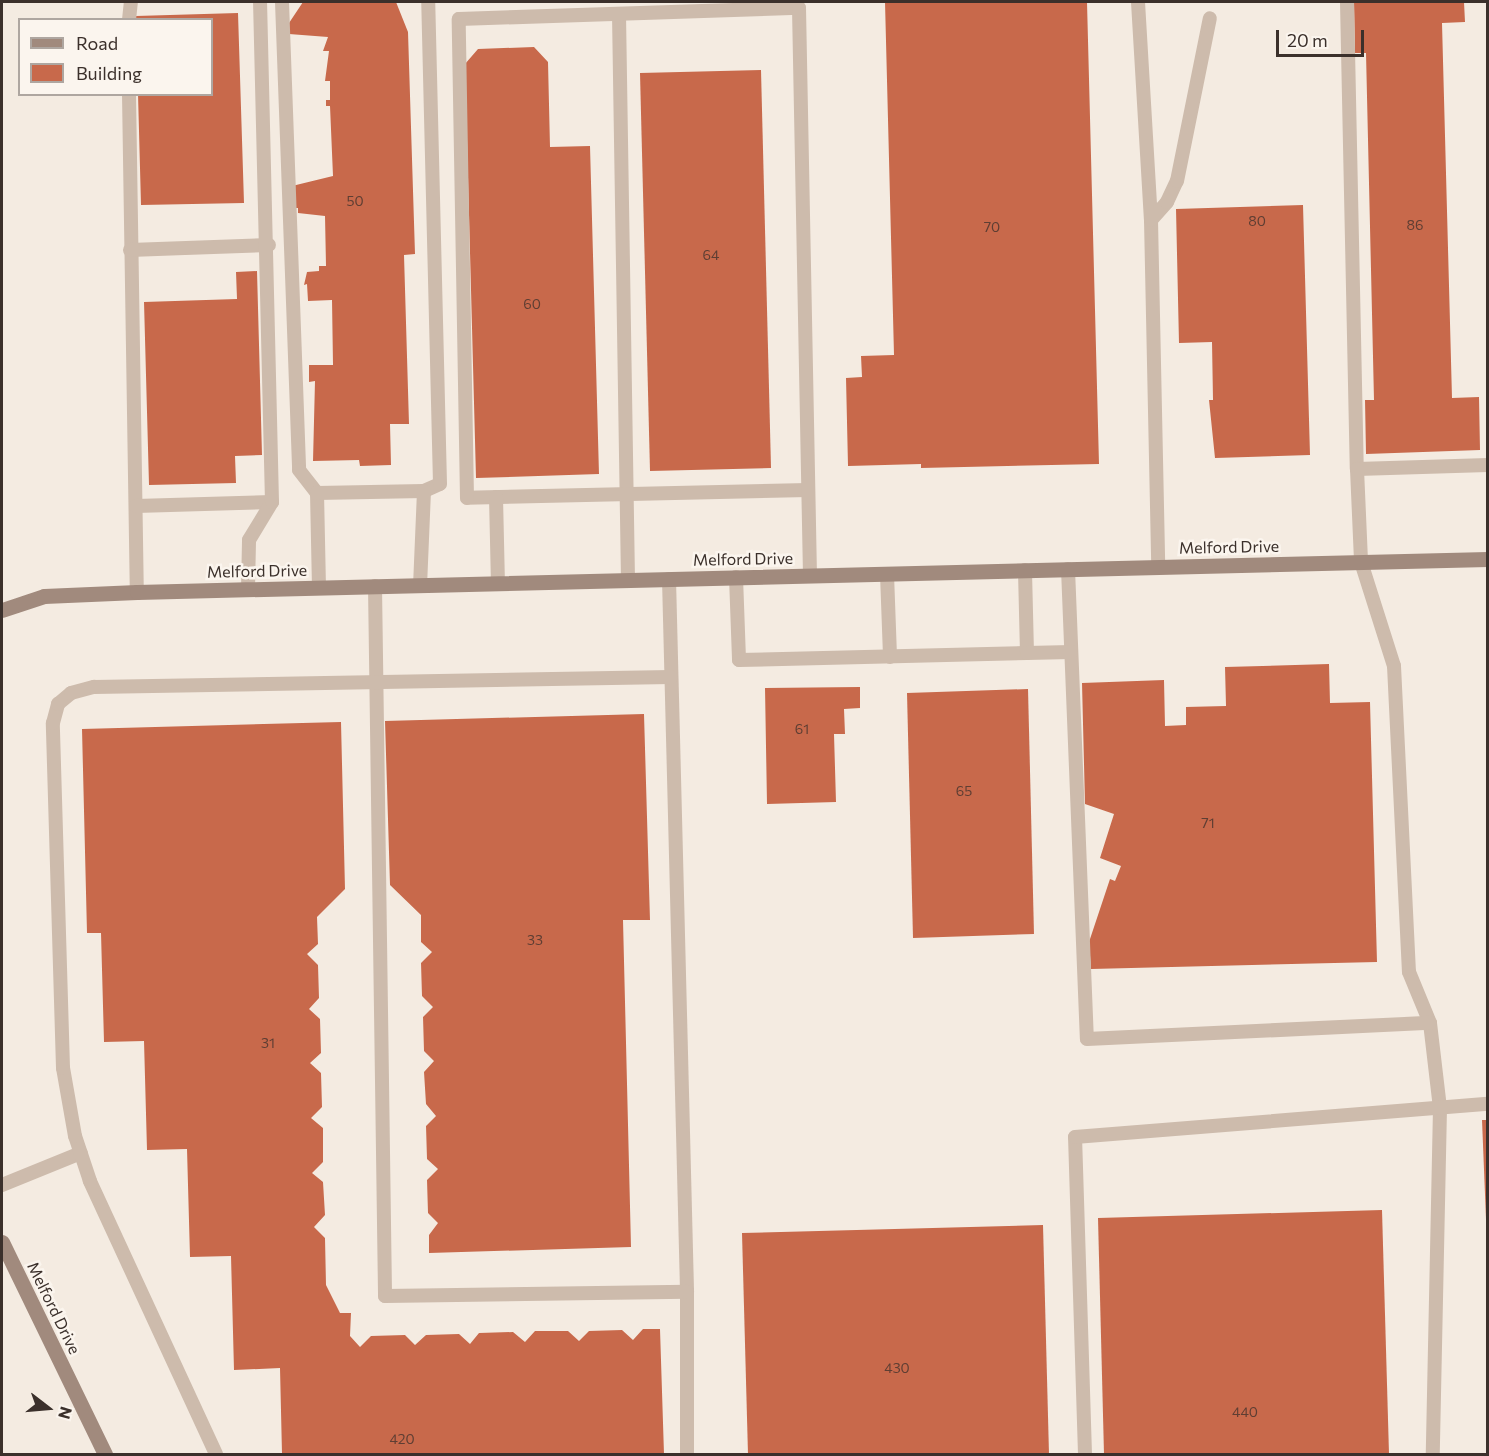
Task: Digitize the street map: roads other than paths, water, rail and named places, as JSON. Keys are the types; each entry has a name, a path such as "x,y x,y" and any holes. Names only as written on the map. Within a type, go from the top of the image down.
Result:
{"street":[{"name":"Melford Drive","path":"2,610 44,596 137,592 1488,559"},
{"name":"Melford Drive","path":"2,1242 105,1455"}],"lane":[{"path":"129,18 131,2"},
{"path":"248,589 249,540 272,502 269,245 260,2"},
{"path":"282,2 299,470 317,493 319,588"},
{"path":"317,493 424,491 440,484 428,2"},
{"path":"1138,2 1151,220 1158,567"},
{"path":"1347,2 1361,562 1394,666 1409,972 1430,1023 1440,1108 1433,1455"},
{"path":"808,490 467,498 459,19 799,8 810,576"},
{"path":"619,14 628,580"},
{"path":"1151,220 1167,202 1177,181 1210,18"},
{"path":"129,96 137,592"},
{"path":"130,250 269,245"},
{"path":"1357,469 1488,465"},
{"path":"420,585 424,491"},
{"path":"496,497 498,583"},
{"path":"136,506 272,502"},
{"path":"1068,569 1087,1039 1430,1023"},
{"path":"1025,570 1028,653"},
{"path":"887,574 890,657"},
{"path":"736,578 739,660 1071,652"},
{"path":"669,579 687,1292 687,1455"},
{"path":"375,586 385,1296 687,1292"},
{"path":"216,1455 81,1153 63,1068 53,723 58,704 71,693 94,687 671,677"},
{"path":"1085,1455 1075,1137 1488,1104"},
{"path":"2,1185 81,1153"}]}
